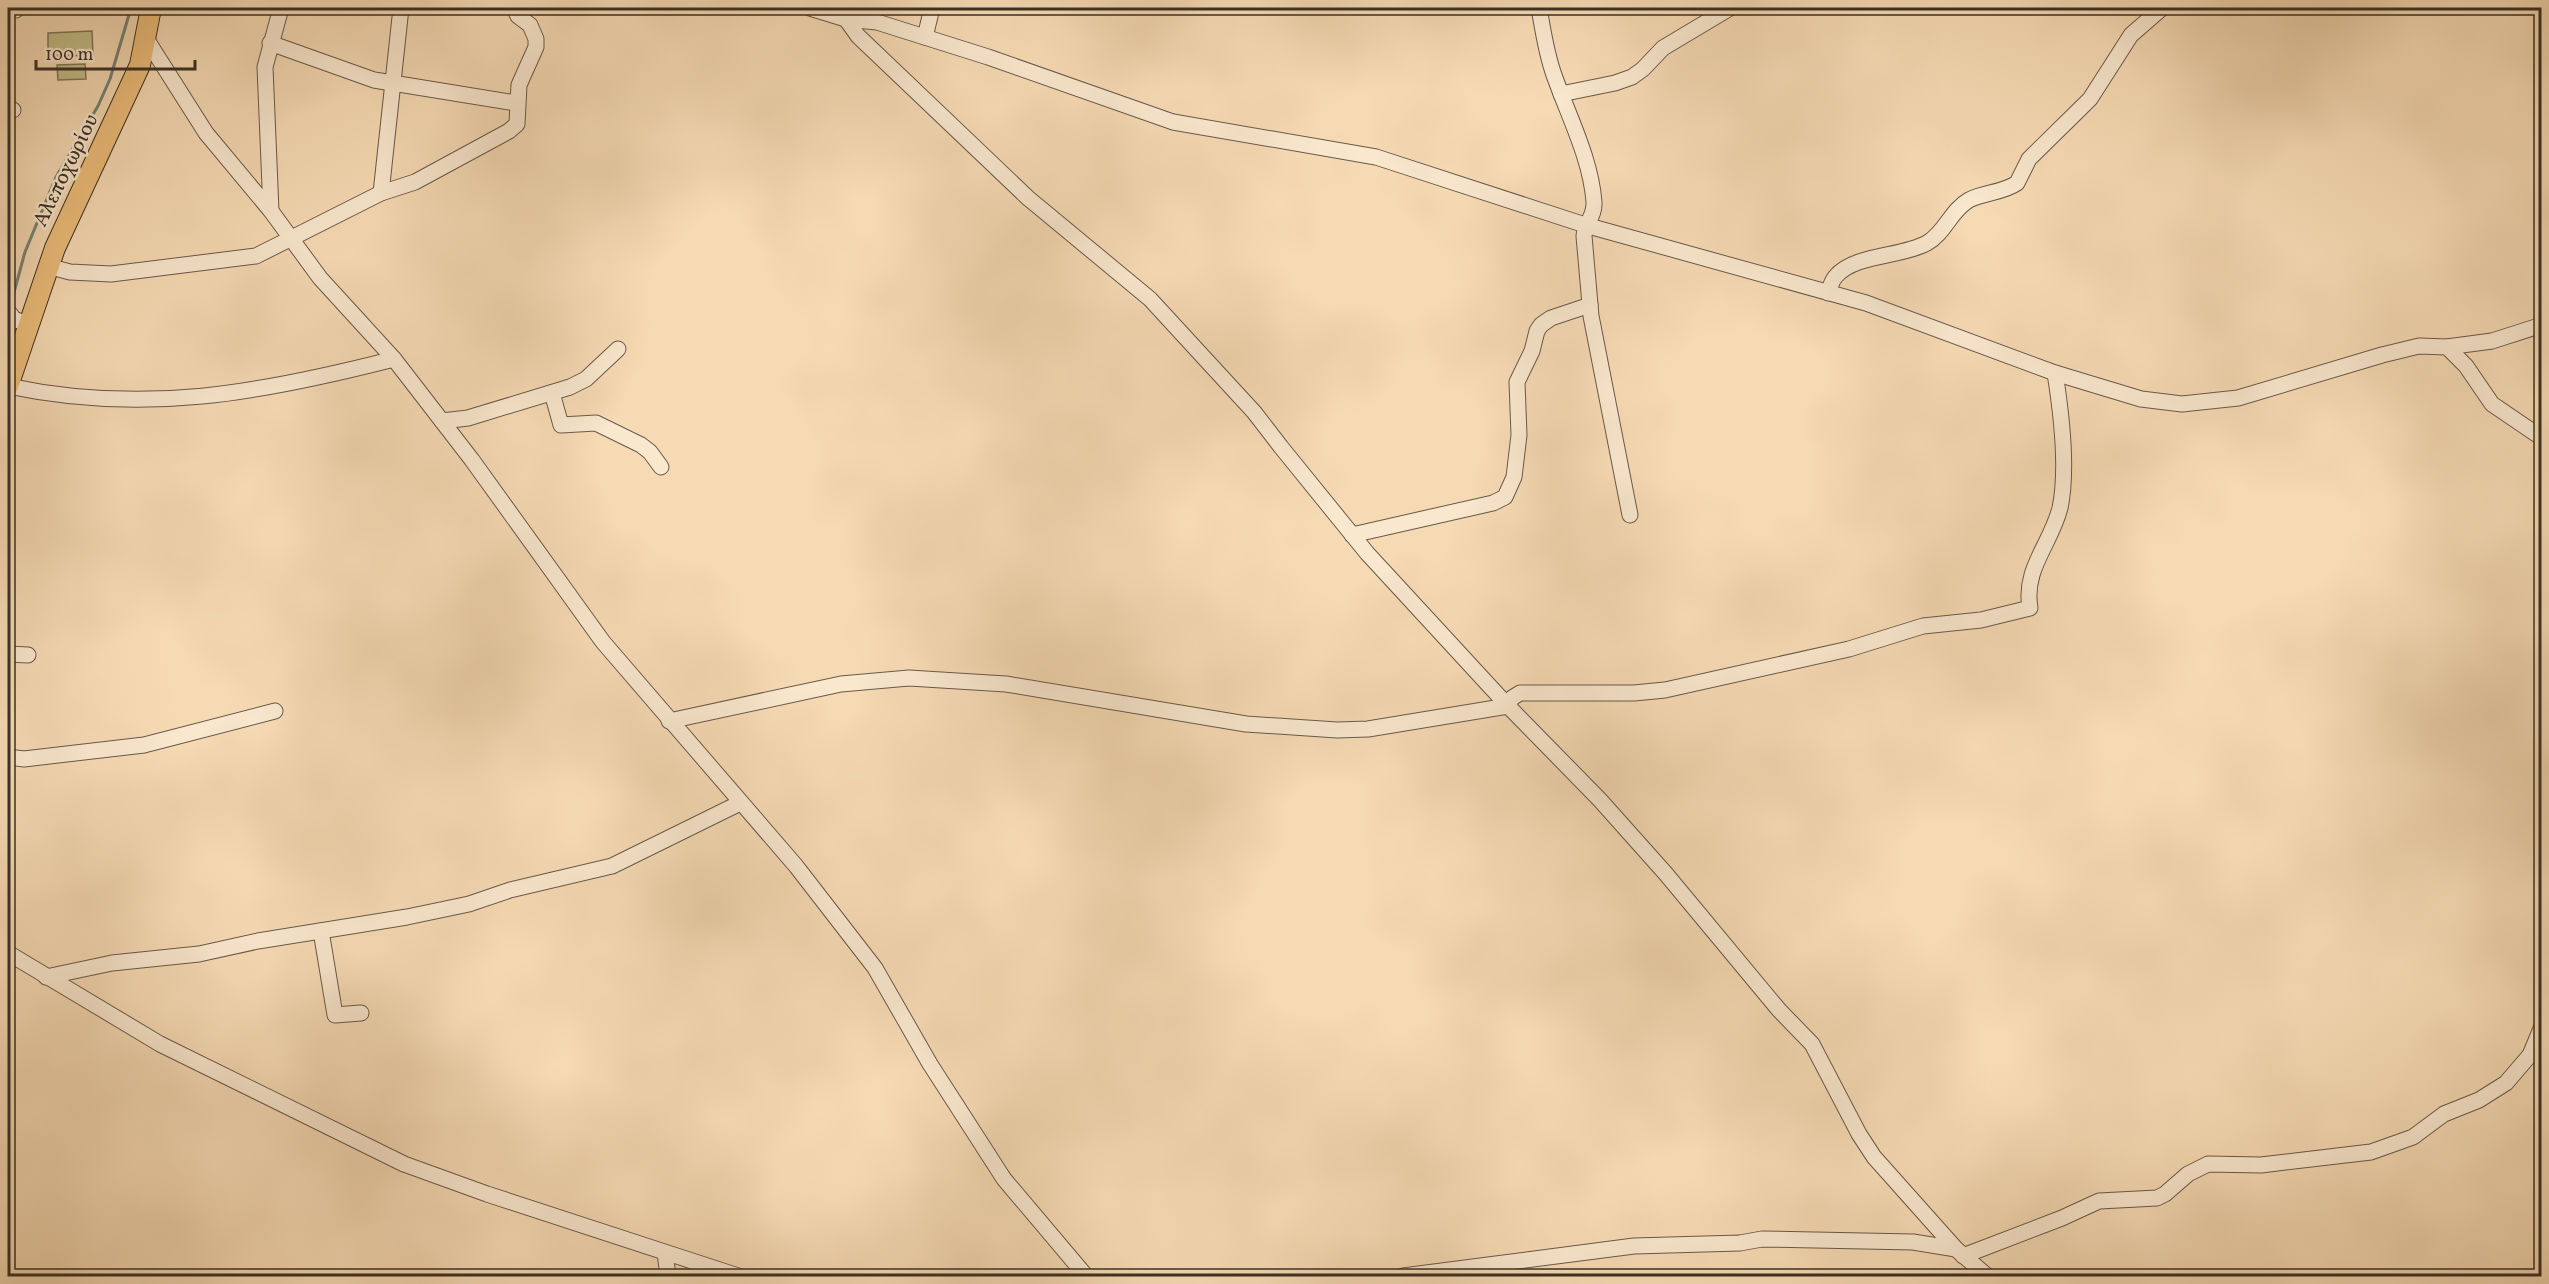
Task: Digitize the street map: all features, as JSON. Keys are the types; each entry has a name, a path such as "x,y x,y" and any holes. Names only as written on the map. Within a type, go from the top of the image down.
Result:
{"main road":[{"name":"Αλεποχωρίου","path":"8,386 47,266 93,161 123,107 140,65 147,40 151,8"}],"street":[{"path":"271,211 265,67 281,8"},
{"path":"381,193 401,8"},
{"path":"47,266 93,275 243,259 266,253 381,193 414,182 514,128 517,124 516,103 522,76 536,47 536,39 530,25 518,16 513,8"},
{"path":"810,8 846,19 877,22 925,37 1173,122 1376,157 1585,225 1879,307 2055,373 2141,399 2198,404 2260,393 2420,346 2447,347 2492,341 2541,325"},
{"path":"925,37 932,8"},
{"path":"1539,8 1550,62 1593,192 1594,212 1585,225 1590,305 1630,515"},
{"path":"1561,94 1615,83 1632,77 1663,48 1730,8"},
{"path":"1828,293 1834,278 1840,272 1858,263 1925,244 1937,237 1958,210 1970,200 2017,183 2029,159 2090,99 2131,35 2162,8"},
{"path":"846,19 858,36 1028,198 1150,299 1269,429 1352,535 1508,706 1634,838 1779,1010 1812,1044 1867,1147 1892,1179 1960,1252 1987,1276"},
{"path":"147,40 206,133 271,211 320,278 394,359 442,421 580,612 669,721 796,866 875,968 930,1064 1004,1179 1086,1276"},
{"path":"270,44 357,75 516,103"},
{"path":"1352,535 1493,503 1506,497 1514,477 1519,435 1517,382 1532,351 1537,331 1551,318 1590,305"},
{"path":"8,311 14,319 29,325"},
{"path":"2447,347 2466,366 2492,404 2541,438"},
{"path":"442,421 468,418 552,393 586,379 618,349"},
{"path":"8,386 51,395 88,399 165,400 260,388 394,359"},
{"path":"1508,706 1512,698 1520,693 1634,693 1665,690 1849,649 1923,626 2000,615 2030,608 2028,597 2030,576 2054,525 2063,483 2060,410 2055,373"},
{"path":"552,393 561,425 596,423 641,445 650,452 661,467"},
{"path":"8,654 28,655"},
{"path":"669,721 841,684 909,678 1006,684 1246,724 1337,730 1368,729 1508,706"},
{"path":"8,757 24,759 144,745 275,711"},
{"path":"46,977 112,963 199,954 258,941 469,904 510,890 612,866 740,803"},
{"path":"321,931 335,1015 360,1013"},
{"path":"8,954 170,1049 404,1164 738,1276"},
{"path":"1403,1276 1634,1246 1740,1243 1762,1239 1913,1242 1960,1252 2061,1218 2099,1201 2157,1198 2188,1174 2208,1164 2267,1164 2371,1152 2413,1137 2444,1114 2479,1100 2506,1083 2530,1055 2541,1026"},
{"path":"665,1253 669,1276"}],"shaded area":[{"path":"92,31 93,55 48,57 48,33"},
{"path":"85,64 86,79 58,80 57,65"}],"waterway":[{"path":"10,307 25,252 56,177 98,106 110,79 131,8"}]}
